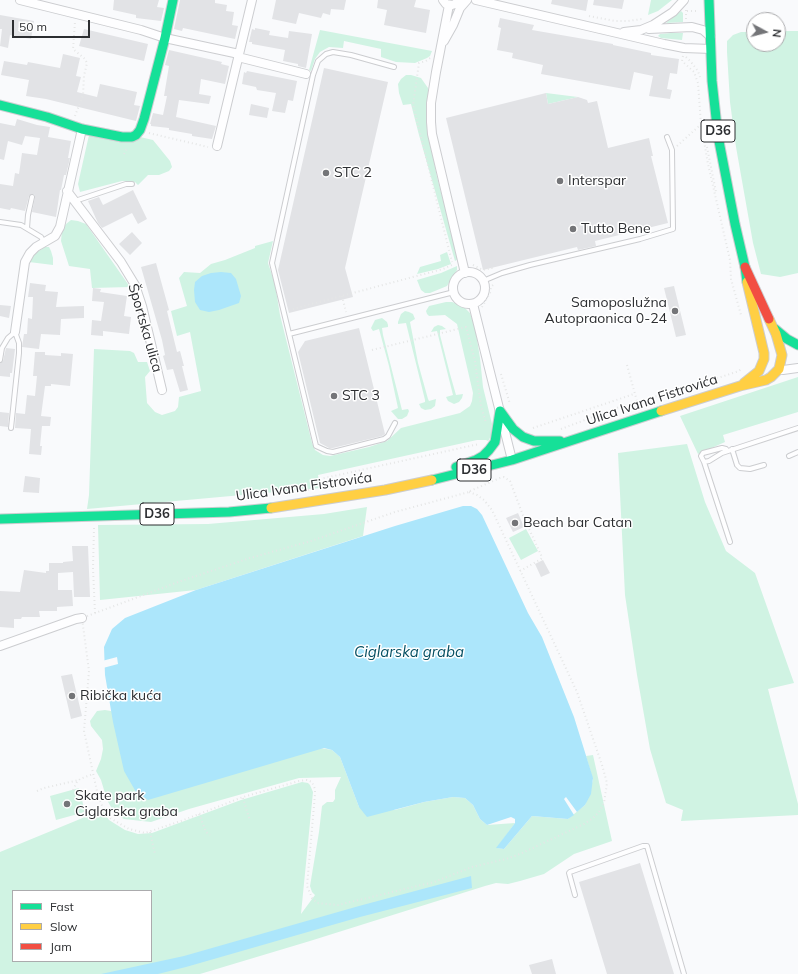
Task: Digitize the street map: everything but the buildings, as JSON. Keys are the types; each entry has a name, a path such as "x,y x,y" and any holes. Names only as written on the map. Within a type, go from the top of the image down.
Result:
{"main road":[{"path":"0,105 71,124 82,129 122,137 132,137 136,135 140,130 165,38 173,0"},
{"name":"D36","path":"709,0 713,86 718,136 734,224 745,267 747,287 764,353 764,359 759,371 740,386"},
{"name":"D36","path":"745,267 779,342 782,355 779,369"},
{"path":"771,325 798,345"},
{"path":"764,353 779,369"},
{"name":"Ulica Ivana Fistrovića","path":"0,519 260,510 370,492 436,479 512,460 740,386 766,380 779,369"},
{"path":"500,411 513,429 528,439 546,442 577,440"},
{"path":"436,479 454,468 483,456 492,445 497,434 500,411"}],"street":[{"path":"20,0 141,30 165,38 239,55 306,74"},
{"path":"217,146 252,0"},
{"path":"459,0 455,4 446,2 441,45 431,103 431,122 432,134 465,273"},
{"path":"441,45 460,8 467,0"},
{"path":"476,0 684,48 711,49"},
{"path":"641,30 663,19 684,4"},
{"path":"618,32 692,27 703,30 711,37"},
{"path":"15,332 25,262 30,253 44,242 55,236 60,227 82,129"},
{"name":"Športska ulica","path":"67,191 121,262 135,285 142,306 162,390"},
{"path":"465,273 476,274 483,281 485,286 484,295 477,302 473,304 462,303 457,298 453,288 458,277 465,273"},
{"path":"473,304 512,460"},
{"path":"779,369 783,370 798,368"},
{"path":"0,646 82,618"}],"lane":[{"path":"394,67 351,55 333,52 326,54 318,61 272,263 316,446 333,452 384,439 388,436 395,422"},
{"path":"483,281 530,265 640,239 673,229 672,150 667,137"},
{"path":"75,201 126,184 132,184"},
{"path":"27,228 32,197"},
{"path":"0,222 22,225 41,237 44,242"},
{"path":"289,334 454,292"},
{"path":"0,360 2,348 8,338 15,332 19,343 19,353 11,428"},
{"path":"704,462 730,450 798,428"},
{"path":"730,450 722,448 703,453 701,456 730,542"},
{"path":"730,450 740,468 750,469 764,465"},
{"path":"789,456 798,452"},
{"path":"575,895 569,873 571,871 646,845 684,974"}],"path":[{"path":"684,4 687,11 686,22"},
{"path":"687,11 699,11"},
{"path":"71,124 79,108 83,95 84,76 87,63 85,58 72,49 76,14"},
{"path":"587,16 615,21 628,21 647,18"},
{"path":"703,124 701,82 698,71 692,62 683,56 682,61 694,72 698,83 703,124 708,164 730,260 731,279 742,315"},
{"path":"672,150 703,124"},
{"path":"140,130 155,136 205,147 217,146"},
{"path":"283,312 443,269 469,259 473,266 483,270 492,268 495,283 491,287 490,293 482,308"},
{"path":"342,296 348,318"},
{"path":"372,350 466,327 475,361 481,406 487,424"},
{"path":"627,365 637,402"},
{"path":"560,429 637,402 739,371 747,366"},
{"path":"500,373 510,406"},
{"path":"533,431 528,430 634,394"},
{"path":"305,491 310,489 320,479 486,442 492,445"},
{"path":"469,492 477,495 488,505 570,675 607,783 607,792 604,804 593,818 576,828 506,859 472,867 434,882 338,905 317,903 312,898 307,886 315,794 315,789 312,782 307,780 299,781 243,797 200,814 145,832 134,831 124,827 110,818 103,808 93,774 84,731 89,671 82,618 181,581 250,558 311,541 410,507 469,492 504,477 510,481 542,557 520,571"},
{"path":"95,524 93,568 95,613"},
{"path":"37,791 79,780 93,774"},
{"path":"73,790 79,780"},
{"path":"243,797 250,821"},
{"path":"200,814 206,832 210,835"},
{"path":"150,831 155,854"}],"green space":[{"path":"651,0 672,0 658,11 648,15"},
{"path":"681,11 683,13 683,22 666,23"},
{"path":"320,30 432,51 430,56 415,63 396,62 381,57 381,49 344,41 343,48 329,47 320,52 315,59 311,71 309,70"},
{"path":"786,31 798,31 798,273 780,277 761,274 753,243 736,147 730,102 727,41 733,35 746,32 746,52 786,52"},
{"path":"683,33 682,40 661,38 658,36 660,34"},
{"path":"406,75 421,78 428,88 428,130 437,177 458,259 455,261 411,104 403,105 399,93 398,84"},
{"path":"546,93 578,97 548,104"},
{"path":"89,135 140,137 153,140 170,161 172,167 169,171 159,175 148,175 138,185 135,182 122,181 80,192 78,184"},
{"path":"71,220 86,224 130,287 92,288 90,269 69,266 61,241 62,230"},
{"path":"273,241 268,263 275,284 280,315 315,450 323,455 330,456 369,447 387,441 401,428 460,413 470,406 473,393 457,324 445,315 429,316 426,311 429,306 446,302 452,302 463,306 470,313 475,327 483,387 492,424 489,440 477,440 318,475 320,488 87,509 89,495 94,349 130,351 134,353 138,362 147,362 150,371 145,377 147,403 155,412 162,415 175,411 178,407 179,397 201,391 190,332 177,336 171,311 187,306 179,278 184,272 200,273 211,264 255,248 255,246"},
{"path":"45,247 49,247 51,251 53,265 29,262 34,254"},
{"path":"447,252 451,264 417,274 420,267 441,261 440,255"},
{"path":"457,266 457,270 447,286 430,293 425,293 421,290 417,280 441,273"},
{"path":"405,311 413,314 415,319 410,322 418,363 429,401 436,399 435,406 431,409 425,410 421,408 419,404 425,402 425,400 406,323 398,324 401,314"},
{"path":"382,318 388,325 388,327 382,328 383,335 402,410 408,409 409,411 407,416 402,419 398,419 391,411 398,408 389,366 379,329 373,331 371,328 375,320"},
{"path":"438,325 446,329 440,330 440,335 456,395 463,394 459,402 454,404 448,401 446,397 453,395 437,331 431,332 434,327"},
{"path":"798,377 798,412 723,435 725,442 698,454 680,416"},
{"path":"687,444 705,502 726,551 755,573 794,683 768,689 798,804 798,815 681,821 683,810 666,803 650,749 625,595 618,453"},
{"path":"367,507 363,536 196,590 100,600 98,525 208,524 324,514"},
{"path":"526,529 538,551 521,560 509,538"},
{"path":"105,710 332,750 340,757 359,807 395,810 424,802 453,797 465,798 473,805 480,819 487,825 515,823 497,848 504,849 532,816 568,819 585,805 593,780 586,756 593,755 612,841 574,854 544,874 508,884 496,883 485,886 200,974 0,974 0,852 102,810 109,820 125,830 138,834 152,833 241,800 302,782 308,783 313,792 301,914 315,895 310,886 322,806 327,802 333,802 335,799 335,790 341,777 299,778 189,809 151,822 124,819 115,814 107,800 101,780 96,771 103,749 102,740 91,726 90,721 97,711"},
{"name":"Skate park Ciglarska graba","path":"79,788 85,812 56,820 50,796"}],"water":[{"path":"221,272 231,273 236,279 241,296 239,303 209,312 200,310 195,302 195,282 202,276"},
{"name":"Ciglarska graba","path":"463,506 471,506 477,509 482,515 528,613 542,637 574,717 593,778 591,794 585,805 577,812 566,797 564,799 574,815 568,819 532,816 504,849 496,848 515,823 515,819 511,817 487,825 480,819 473,805 465,798 453,797 424,802 367,817 359,807 340,757 332,750 324,748 148,800 136,792 124,771 113,722 105,675 104,647 112,629 125,618 196,590 395,526"},
{"path":"471,876 472,888 360,917 186,967 158,974 101,974 184,956"}],"pier":[{"path":"117,657 118,664 103,668 102,661"}],"traffic: fast":[{"path":"0,105 47,117 82,129 122,137 132,137 136,135 140,130 144,119 165,38 173,0"},
{"path":"709,0 712,81 718,136 747,282"},
{"path":"775,329 787,339 798,345"},
{"path":"500,411 513,429 523,437 534,441 560,441"},
{"path":"456,467 476,460 489,450 495,442 500,411"},
{"path":"432,480 512,460 661,411"},
{"path":"0,519 229,512 271,508"}],"traffic: slow":[{"path":"744,383 759,371 764,359 764,353 747,282"},
{"path":"661,411 740,386 766,380 771,377 779,369 782,355 776,334 769,319"},
{"path":"271,508 385,490 432,480"}],"traffic: jam":[{"path":"745,267 769,319"}],"place":[{"name":"STC 2","path":"326,173"},
{"name":"Interspar","path":"560,181"},
{"name":"Tutto Bene","path":"573,229"},
{"name":"Samoposlužna Autopraonica 0-24","path":"675,311"},
{"name":"STC 3","path":"334,396"},
{"name":"Beach bar Catan","path":"515,523"},
{"name":"Ribička kuća","path":"72,696"},
{"name":"Skate park Ciglarska graba","path":"67,804"}]}
